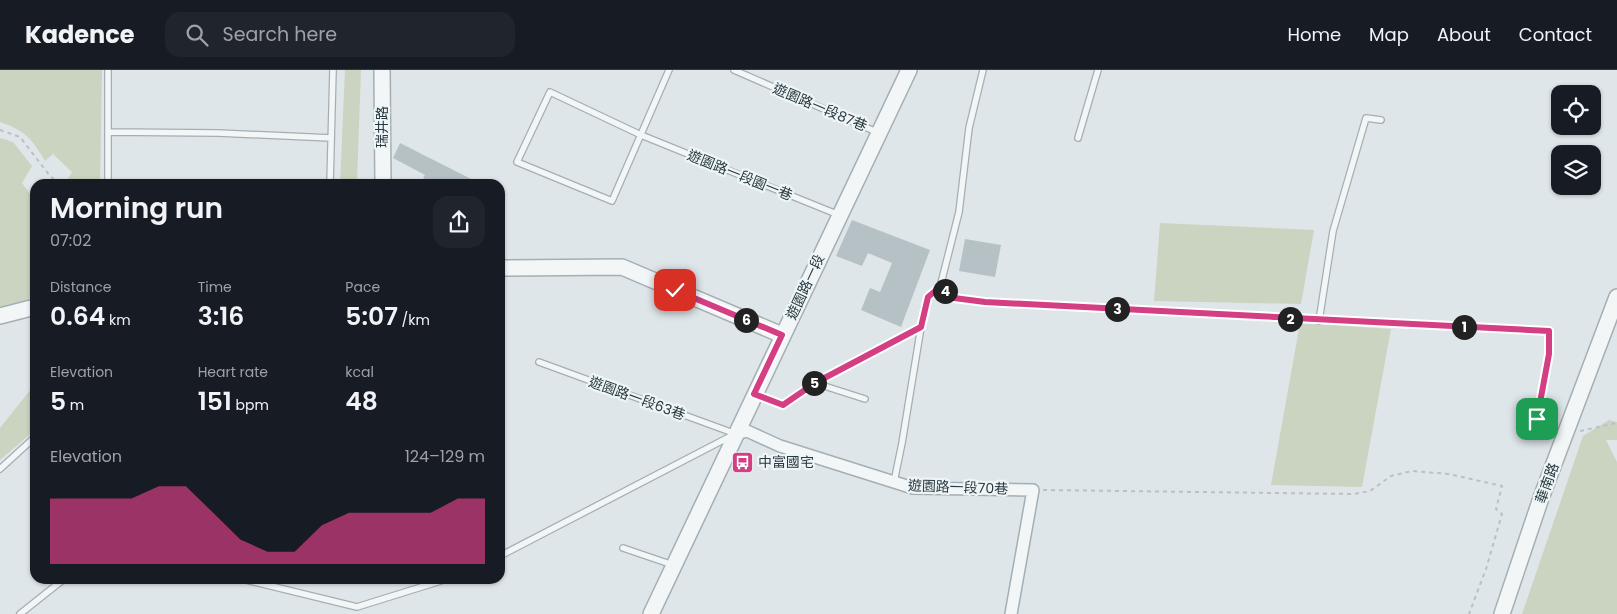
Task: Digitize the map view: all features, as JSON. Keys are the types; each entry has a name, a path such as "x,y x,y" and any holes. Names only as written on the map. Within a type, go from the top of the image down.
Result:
{"street":[{"name":"瑞井路","path":"382,70 383,179"},
{"name":"遊園路一段","path":"651,614 839,214 909,70"},
{"path":"505,268 622,267 782,335"},
{"name":"華南路","path":"1502,614 1567,429 1617,297"},
{"path":"0,316 30,307"},
{"name":"遊園路一段70巷","path":"736,434 747,432 780,446 913,488 1033,490"},
{"path":"1011,614 1033,490"}],"lane":[{"path":"108,70 108,179"},
{"path":"330,179 333,70"},
{"path":"641,135 669,70"},
{"name":"遊園路一段87巷","path":"734,70 878,133"},
{"path":"893,483 928,297 940,287 959,212 969,128 983,70"},
{"path":"1078,138 1098,70"},
{"name":"遊園路一段園一巷","path":"641,135 612,201 517,162 550,92 641,135 839,214"},
{"path":"1318,321 1333,231 1366,118 1381,120"},
{"path":"108,132 218,133 331,138"},
{"path":"754,394 783,405 815,383 921,327"},
{"name":"遊園路一段63巷","path":"539,362 736,434"},
{"path":"815,383 865,400"},
{"path":"505,553 736,434"},
{"path":"0,469 30,442"},
{"path":"623,548 673,565"},
{"path":"20,614 58,584"},
{"path":"263,584 357,607 431,584"}],"path":[{"path":"0,130 20,137 53,179"},
{"path":"940,287 954,298 985,302 1318,321 1549,331 1549,354 1537,419 1540,424 1589,431 1617,423"},
{"path":"1033,490 1354,494 1370,492 1390,476 1412,471 1449,474 1502,486 1496,509 1502,514 1486,569 1469,614"}],"green space":[{"path":"0,70 102,70 100,179 68,179 72,172 53,154 45,161 27,136 0,122"},
{"path":"345,70 361,70 357,179 340,179"},
{"path":"0,138 13,142 32,166 22,183 30,194 30,298 20,305 0,310"},
{"path":"1160,223 1314,230 1301,304 1154,301"},
{"path":"1300,323 1391,329 1362,487 1271,485"},
{"path":"30,390 30,434 0,460 0,428"},
{"path":"1609,420 1617,422 1617,440 1606,440 1617,462 1617,614 1522,614 1583,436"}],"building":[{"path":"400,143 471,179 425,179 423,178 425,175 393,158"},
{"path":"852,220 930,250 901,327 861,310 870,288 880,292 892,263 868,253 862,266 836,256"},
{"path":"965,239 1001,245 995,277 959,271"}],"place":[{"name":"中富國宅","path":"742,462"}],"route":[{"path":"675,290 782,335 754,394 783,405 815,383 921,327 928,297 940,287 954,298 985,302 1318,321 1549,331 1549,354 1537,419"}]}
